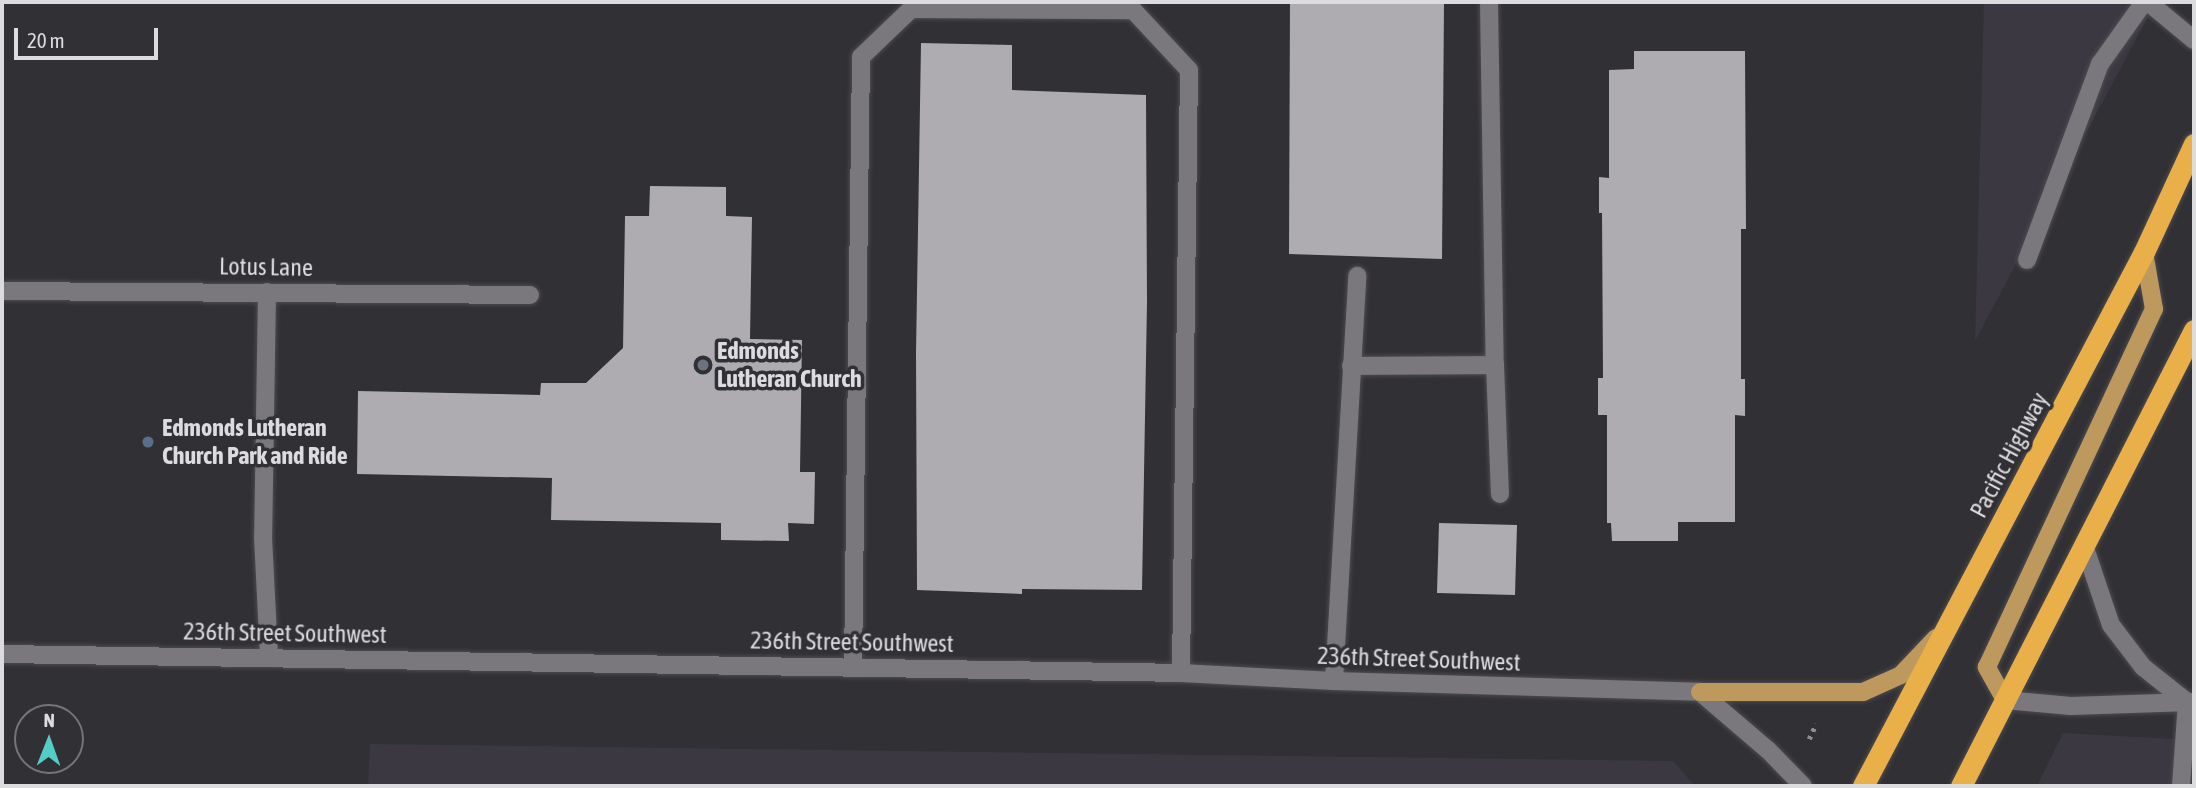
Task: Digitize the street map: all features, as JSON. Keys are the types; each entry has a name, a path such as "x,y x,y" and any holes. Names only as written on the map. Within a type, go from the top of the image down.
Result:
{"highway":[{"name":"Pacific Highway","path":"1863,786 2144,252 2194,144"},
{"path":"1961,786 2194,330"}],"main road":[{"path":"2005,700 1987,667 2154,309 2144,252"},
{"path":"1700,692 1864,692 1901,675 1950,623"}],"street":[{"path":"1489,2 1495,365 1500,494"},
{"path":"2027,260 2101,64 2146,2 2181,33 2194,40"},
{"path":"853,667 861,57 911,9 1133,10 1189,70 1181,673"},
{"path":"1334,681 1357,276"},
{"name":"Lotus Lane","path":"2,290 530,295"},
{"path":"267,292 263,537 269,657"},
{"path":"1351,366 1495,365"},
{"path":"2084,545 2111,625 2143,667 2191,702"},
{"name":"236th Street Southwest","path":"2,654 1181,673 1334,681 1700,692"},
{"path":"1700,692 1768,750 1803,786"},
{"path":"2005,700 2071,706 2191,702"},
{"path":"2181,786 2191,702"}],"shaded area":[{"path":"1984,2 2156,2 1975,341"},
{"path":"2063,733 2194,740 2194,786 2037,786"},
{"path":"370,744 1673,761 1695,786 368,786"}],"building":[{"path":"1290,2 1444,2 1442,259 1289,254"},
{"path":"921,43 1012,45 1012,90 1146,95 1147,302 1142,590 1022,589 1022,594 917,590 916,353"},
{"path":"1634,51 1745,51 1746,229 1741,229 1741,379 1745,379 1745,416 1735,415 1735,522 1678,522 1678,541 1612,541 1611,523 1607,523 1607,415 1598,415 1598,378 1603,378 1602,213 1599,213 1599,177 1609,178 1609,70 1634,69"},
{"name":"Edmonds Lutheran Church","path":"650,186 726,187 726,216 752,217 750,339 802,340 800,472 815,472 814,524 788,523 789,541 721,540 721,523 551,520 552,478 357,474 358,391 540,395 541,383 586,383 623,348 625,216 649,216"},
{"path":"1439,523 1517,525 1515,595 1437,593"}],"place":[{"name":"Edmonds Lutheran Church","path":"703,365"},
{"name":"Edmonds Lutheran Church Park and Ride","path":"148,442"}]}
